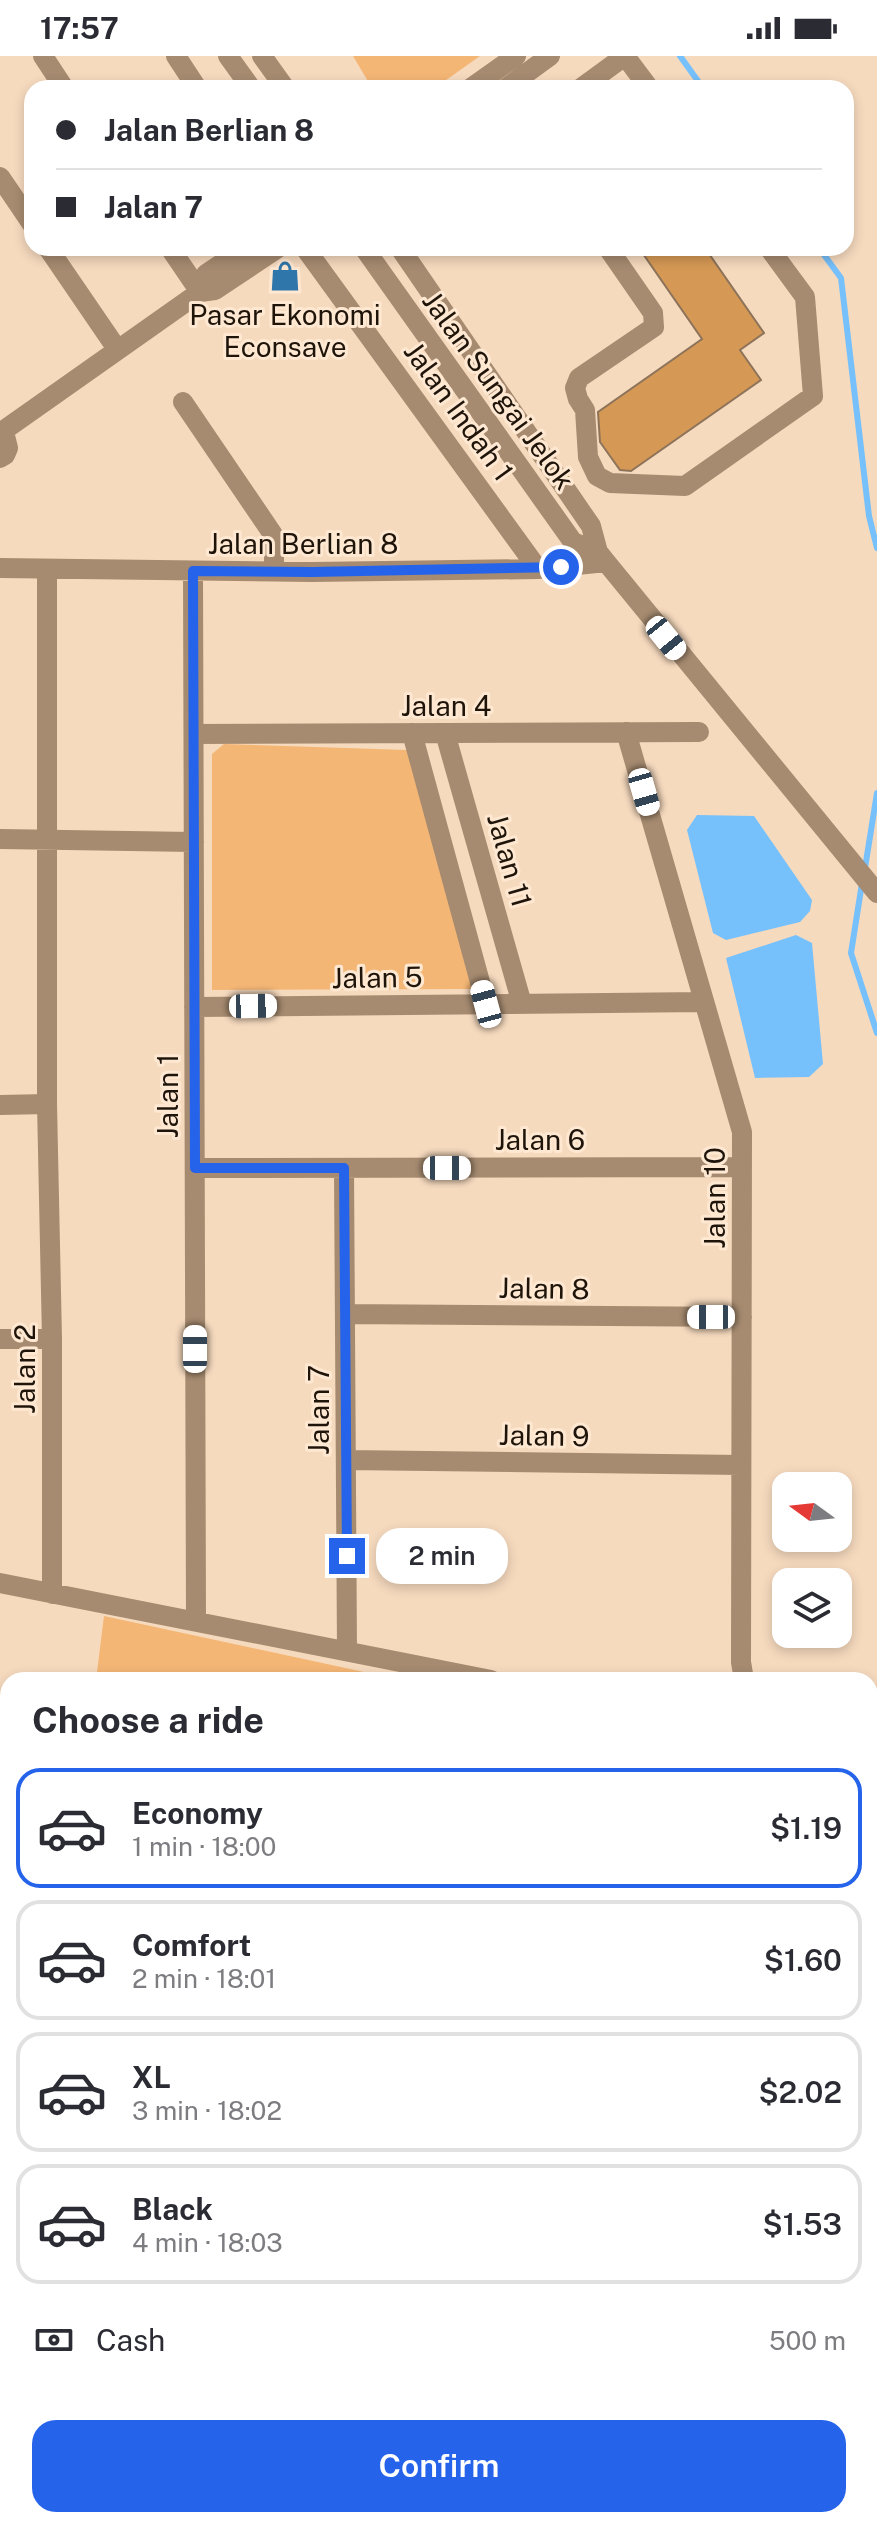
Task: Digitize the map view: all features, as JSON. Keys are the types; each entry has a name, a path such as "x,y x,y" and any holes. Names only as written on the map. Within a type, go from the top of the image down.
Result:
{"street":[{"path":"43,56 59,80"},
{"path":"176,56 192,80"},
{"path":"228,56 245,80"},
{"path":"262,56 279,80"},
{"path":"482,80 516,56"},
{"path":"592,80 625,56 643,80"},
{"path":"516,80 542,59"},
{"path":"0,177 24,212"},
{"path":"53,256 117,349"},
{"path":"175,256 200,292"},
{"path":"200,292 206,274 233,256"},
{"path":"0,458 8,448 2,433 200,292 215,290 266,256"},
{"name":"Jalan Indah 1","path":"311,256 538,569"},
{"name":"Jalan Sungai Jelok","path":"370,256 573,542 602,557"},
{"name":"Jalan Sungai Jelok","path":"405,256 591,526 602,557 877,893"},
{"path":"614,256 653,313 654,327 579,378 575,388 585,410 588,457 597,476 610,483 685,486 813,396 805,297 775,256"},
{"path":"183,402 274,536 274,571"},
{"name":"Jalan Berlian 8","path":"0,568 312,572 538,569 602,557"},
{"name":"Jalan 2","path":"47,569 47,1104 52,1339 52,1594"},
{"name":"Jalan 1","path":"193,571 196,1621"},
{"name":"Jalan 10","path":"626,732 742,1132 743,1672"},
{"name":"Jalan 4","path":"194,734 699,732"},
{"path":"412,733 486,1004"},
{"name":"Jalan 11","path":"445,733 522,1004"},
{"path":"0,839 194,842"},
{"name":"Jalan 5","path":"194,1007 704,1002"},
{"path":"0,1105 47,1104"},
{"name":"Jalan 6","path":"195,1168 742,1167"},
{"name":"Jalan 7","path":"344,1168 347,1651"},
{"name":"Jalan 8","path":"345,1314 742,1317"},
{"path":"0,1339 52,1339"},
{"name":"Jalan 9","path":"346,1460 741,1465"},
{"path":"0,1583 441,1672"}],"shaded area":[{"path":"353,56 480,56 446,80 367,80"},
{"path":"224,744 407,750 473,989 212,990 212,754"},
{"path":"104,1616 364,1672 97,1672"}],"water":[{"path":"697,815 754,816 812,900 810,911 800,922 726,940 713,933 687,830"},
{"path":"796,935 812,943 823,1064 809,1077 755,1078 726,958"}],"building":[{"path":"645,256 711,256 764,333 740,350 761,380 631,471 620,470 600,442 598,412 702,339"}],"waterway":[{"path":"680,56 697,80"},
{"path":"825,256 841,278 869,516 877,548"},
{"path":"865,868 877,793"},
{"path":"862,883 851,953 877,1033"}],"place":[{"name":"Pasar Ekonomi Econsave","path":"285,276"}],"route":[{"path":"347,1556 344,1168 195,1168 193,571 561,567"}]}
